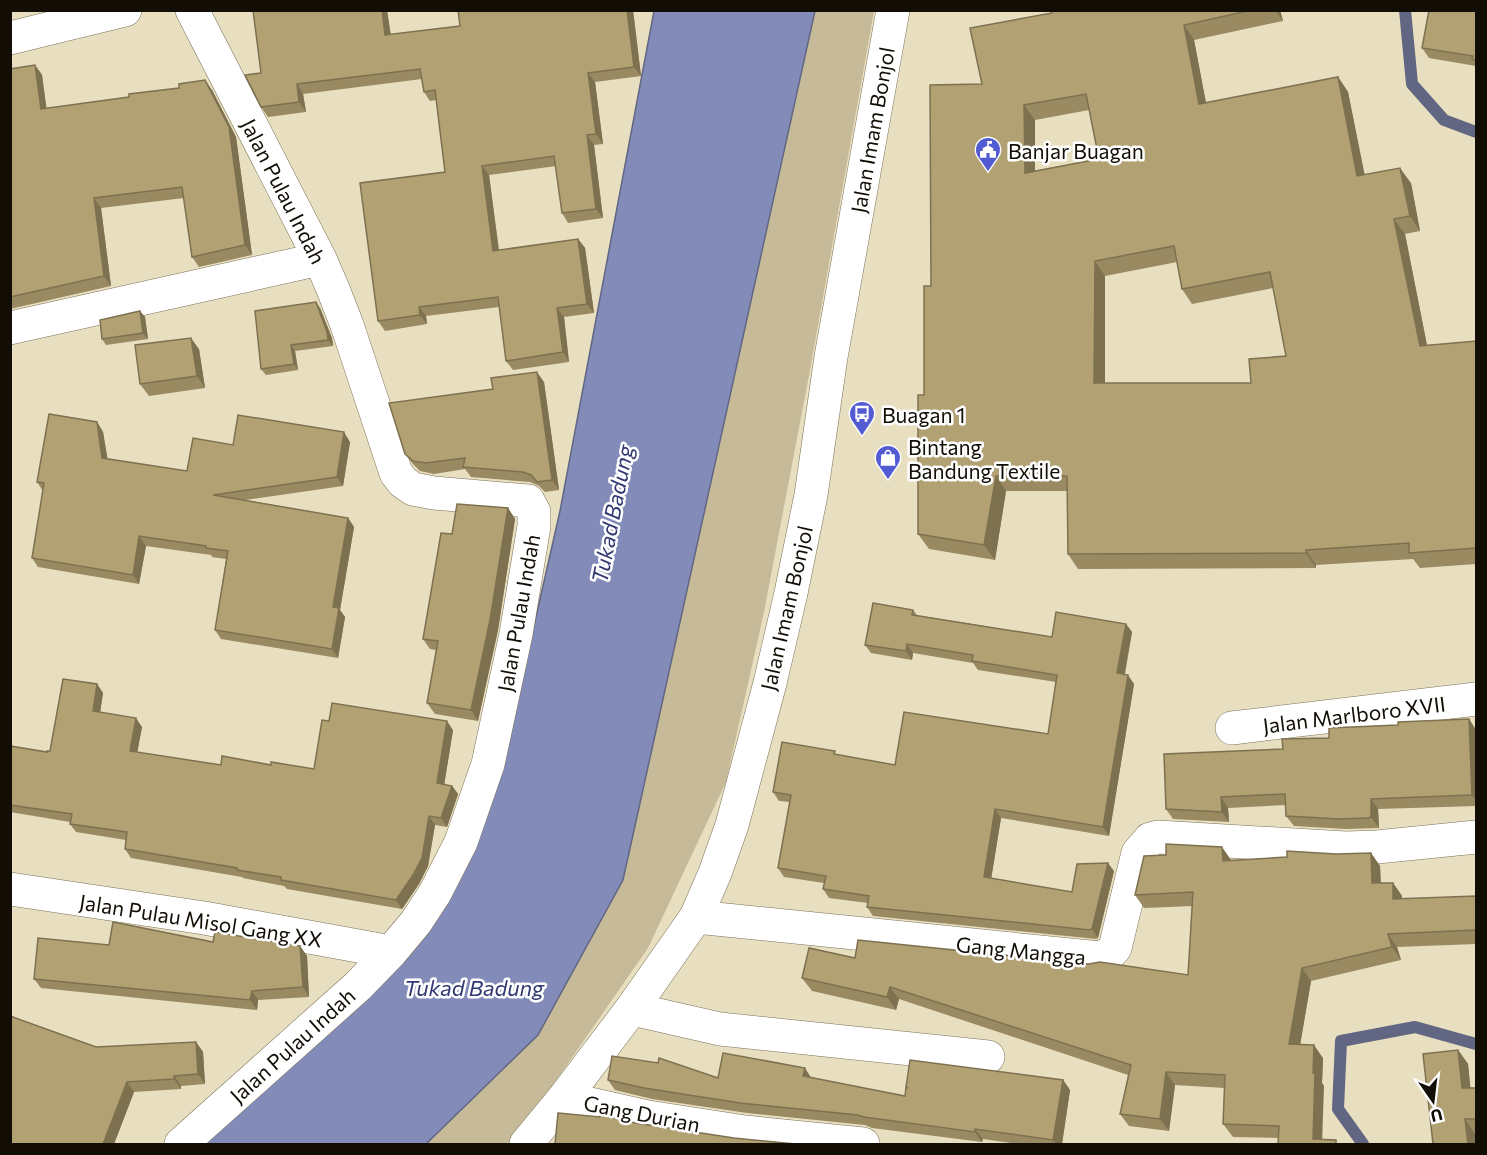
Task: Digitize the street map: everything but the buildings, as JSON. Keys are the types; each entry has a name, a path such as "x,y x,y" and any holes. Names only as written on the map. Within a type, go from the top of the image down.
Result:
{"main road":[{"path":"10,38 125,10"},
{"name":"Jalan Pulau Indah","path":"181,1144 358,986 416,922 435,893 461,842 488,764 516,634 534,525 534,512 528,501 413,489 396,473 347,325 320,259 192,10"},
{"name":"Jalan Imam Bonjol","path":"526,1144 632,1009 696,916 715,873 732,825 770,683 811,495 831,357 893,10"},
{"path":"10,328 320,259"},
{"name":"Jalan Marlboro XVII","path":"1232,728 1476,699"},
{"name":"Gang Mangga","path":"696,916 1100,958 1114,948 1138,853 1150,839 1158,837 1346,848 1476,837"},
{"name":"Jalan Pulau Misol Gang XX","path":"10,889 204,918 391,952"},
{"path":"632,1009 720,1029 988,1057"},
{"name":"Gang Durian","path":"564,1098 648,1117 745,1132 863,1144"}],"shaded area":[{"path":"815,11 874,11 764,612 726,782 648,948 512,1144 426,1144 538,1035 748,313"}],"water":[{"name":"Tukad Badung","path":"654,11 815,11 623,880 538,1035 426,1144 193,1144 369,997 521,683 560,511"}],"waterway":[{"path":"1405,10 1412,84 1444,120 1476,132"},
{"path":"1363,1144 1338,1109 1341,1041 1415,1027 1476,1044"}],"place":[{"name":"Banjar Buagan","path":"988,173"},
{"name":"Buagan 1","path":"862,437"},
{"name":"Bintang Bandung Textile","path":"888,481"}]}
